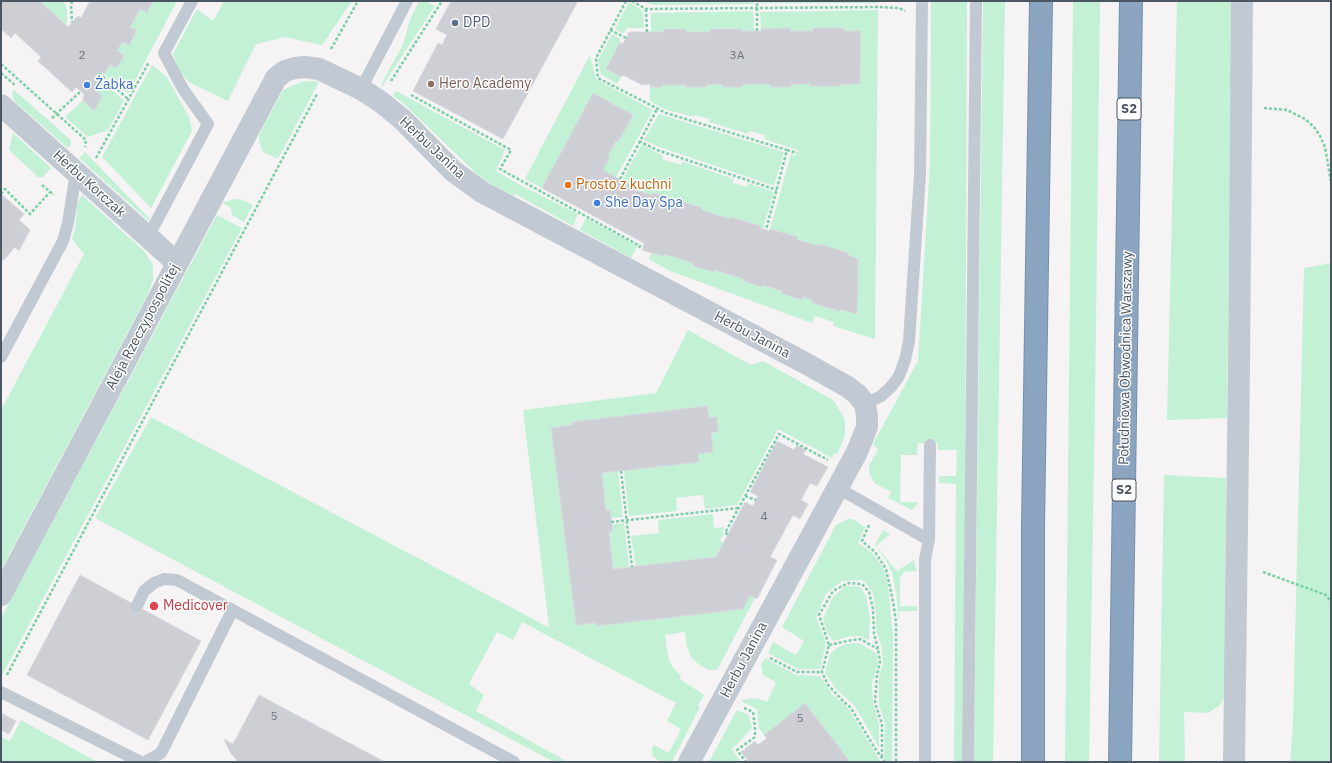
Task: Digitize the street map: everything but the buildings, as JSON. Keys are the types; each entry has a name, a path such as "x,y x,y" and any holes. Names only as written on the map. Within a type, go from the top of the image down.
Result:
{"highway":[{"path":"1033,762 1033,526 1041,1"},
{"name":"Południowa Obwodnica Warszawy","path":"1120,762 1130,1"}],"street":[{"path":"1234,762 1242,1"},
{"name":"Herbu Janina","path":"295,68 306,67 319,69 361,89 381,102 403,120 453,171 482,192 806,363 848,387 858,395 864,404 867,416 867,427 864,436 838,488 689,762"},
{"name":"Aleja Rzeczypospolitej","path":"1,595 276,78 285,71 295,68"},
{"name":"Herbu Korczak","path":"1,105 177,263"}],"lane":[{"path":"148,237 208,124 184,89 164,53 192,1"},
{"path":"361,89 407,1"},
{"path":"864,404 881,396 895,382 905,360 909,341 920,175 922,1"},
{"path":"968,762 976,1"},
{"path":"1,357 63,241 68,223 76,173"},
{"path":"925,762 925,559 929,540 930,445"},
{"path":"838,488 929,540"},
{"path":"137,606 144,591 154,583 164,580 177,580 514,762"},
{"path":"145,762 161,753 232,611"},
{"path":"1,692 141,762"}],"path":[{"path":"72,1 72,22"},
{"path":"319,69 358,1"},
{"path":"626,1 596,58 598,78 657,109 797,153"},
{"path":"632,1 646,9 890,7 899,8 921,22"},
{"path":"757,1 757,31"},
{"path":"646,9 647,32"},
{"path":"610,30 626,38"},
{"path":"92,154 96,158 151,57"},
{"path":"1,64 86,140 85,147"},
{"path":"1,73 20,90"},
{"path":"99,73 128,99"},
{"path":"52,118 81,91"},
{"path":"406,92 511,150 500,169 640,246 628,269"},
{"path":"5,679 318,93"},
{"path":"1240,107 1282,109 1305,119 1314,127 1325,147 1331,182"},
{"path":"620,179 657,109"},
{"path":"47,114 58,123"},
{"path":"504,146 507,141"},
{"path":"639,141 657,150 777,190"},
{"path":"80,143 88,151"},
{"path":"766,230 788,150"},
{"path":"1,194 5,189 30,214 50,192"},
{"path":"728,534 725,533 779,434 830,461"},
{"path":"621,471 632,567"},
{"path":"745,496 756,500"},
{"path":"611,522 739,508"},
{"path":"864,522 869,525 862,541 874,552 886,569 896,622 896,762"},
{"path":"1263,572 1326,595 1331,602"},
{"path":"882,757 882,724 875,703 877,675 880,662 874,634 873,609 869,592 862,584 848,583 833,591 819,615 829,646 822,672 828,685 851,708 874,747 885,762"},
{"path":"829,646 860,639 878,649"},
{"path":"770,657 796,672 822,672"},
{"path":"746,762 737,750 755,737 753,712 747,709"}],"green space":[{"path":"44,1 64,1 67,10 67,25 42,3"},
{"path":"153,1 177,1 128,94 104,74 110,65 117,68 124,55 117,51 122,42 129,45 137,30 130,27 140,9 147,13"},
{"path":"224,1 352,1 322,45 285,37 256,44 228,101 190,83 179,71 173,54 197,9 213,21"},
{"path":"419,1 426,1 435,6 381,88 382,83 403,44 410,20"},
{"path":"641,1 754,1 754,4 654,5"},
{"path":"761,1 878,1 878,3 761,3"},
{"path":"931,1 967,1 964,762 954,762 956,484 939,483 939,476 956,476 957,450 938,450 938,443 918,443 917,455 901,455 900,502 917,502 917,505 912,510 888,498 891,492 874,483 869,473 869,466 878,449 873,444 918,361 930,164"},
{"path":"983,1 1005,1 993,762 974,762"},
{"path":"1073,1 1100,1 1089,762 1065,762"},
{"path":"1177,1 1232,1 1227,418 1167,420"},
{"path":"629,2 643,11 644,28 627,28 624,33 622,33 615,29"},
{"path":"878,10 875,339 833,326 834,322 815,316 812,323 670,271 649,259 651,253 662,256 664,254 693,263 693,266 713,272 714,270 744,279 743,281 762,287 763,285 782,291 781,293 802,299 803,297 813,300 812,303 857,314 858,259 848,255 849,253 820,244 819,246 797,240 798,237 770,229 791,154 796,156 798,150 764,139 765,135 749,131 748,134 709,122 710,119 695,115 694,117 664,109 650,101 650,87 662,87 662,85 686,85 686,87 706,87 706,85 722,84 722,87 742,87 743,84 770,84 770,87 790,87 791,84 810,84 810,86 840,86 841,84 860,84 861,31 844,31 843,28 813,28 812,31 790,31 790,28 761,29 760,12"},
{"path":"753,11 754,31 742,31 742,29 711,29 710,32 686,32 685,29 664,29 663,32 651,32 651,13"},
{"path":"612,34 620,39 620,42 606,69 621,77 617,84 601,74 598,60"},
{"path":"590,55 596,79 653,110 616,177 603,170 616,141 618,142 633,115 593,93 542,188 525,179"},
{"path":"152,65 167,77 190,119 192,131 151,208 102,157"},
{"path":"102,80 124,101 108,130 88,137 65,117 83,100 94,111 102,96 96,91"},
{"path":"301,82 319,82 278,159 263,152 259,141 259,135 283,90"},
{"path":"14,90 71,140 71,145 68,148 14,101 12,93"},
{"path":"396,91 505,150 496,171 520,185 578,214 573,226 515,194 514,196 491,184 476,173 403,103 393,96"},
{"path":"659,114 784,152 774,186 657,146 644,140"},
{"path":"13,133 51,168 43,177 38,177 9,150"},
{"path":"642,144 663,155 662,159 681,165 682,161 734,179 733,183 747,187 748,183 774,192 763,229 759,228 760,226 731,217 730,219 701,210 702,208 681,201 680,204 664,199 664,196 654,193 652,195 631,189 622,181"},
{"path":"85,152 150,219 148,220 79,158"},
{"path":"82,195 144,251 153,265 153,280 147,296 1,570 1,410 84,254 72,239 75,230 77,206"},
{"path":"240,199 253,205 244,222 232,215 231,208 222,203"},
{"path":"217,215 242,228 1,677 1,618"},
{"path":"586,218 637,246 631,258 580,230"},
{"path":"1331,263 1331,762 1290,762 1293,723 1304,268"},
{"path":"688,330 751,365 763,361 833,400 844,417 845,436 837,454 834,453 832,458 778,429 737,505 705,509 703,495 676,498 677,511 629,516 624,471 698,462 698,454 711,433 718,432 717,417 709,418 707,406 572,422 572,425 551,428 576,625 596,623 597,626 743,609 750,595 755,598 717,670 708,670 691,657 687,647 685,632 665,635 668,656 672,666 681,676 680,679 704,695 698,706 700,707 672,762 663,762 658,760 653,756 652,749 654,745 669,753 681,729 667,721 676,703 522,622 513,640 497,632 469,684 484,695 476,711 568,762 554,762 95,518 151,417 622,666 549,627 523,410 656,393"},
{"path":"618,471 623,517 611,518 610,511 606,511 602,473"},
{"path":"1164,475 1226,478 1225,696 1219,706 1208,713 1184,712 1185,762 1159,762"},
{"path":"713,514 714,528 725,527 722,531 724,533 720,540 723,542 716,557 636,567 631,536 659,533 658,520"},
{"path":"848,519 853,519 865,527 858,543 870,551 877,559 884,570 888,586 893,635 892,762 887,762 884,758 885,723 879,705 879,678 883,664 882,648 876,630 876,611 873,593 863,580 842,581 826,594 816,617 826,643 820,669 798,669 768,653 773,642 796,655 804,641 782,627 836,525"},
{"path":"624,523 629,568 613,569 609,532 613,531 612,525"},
{"path":"883,530 890,534 876,546 897,571 914,560 917,571 904,572 900,578 900,606 917,606 917,611 899,611 899,622 892,573 887,562 875,545"},
{"path":"846,586 860,587 866,596 870,617 869,640 861,636 847,637 833,641 827,632 823,618 833,597"},
{"path":"859,643 876,653 878,664 872,683 873,703 879,725 879,748 855,706 836,689 825,673 830,654 845,644"},
{"path":"765,658 796,675 820,676 832,694 848,708 881,762 850,762 805,703 764,735 759,728 757,709 741,701 756,698 767,702 776,682 763,675 761,665"},
{"path":"737,710 749,715 752,728 732,749 741,762 709,762"},
{"path":"21,720 98,762 1,762 1,737 10,741"}],"place":[{"name":"DPD","path":"455,23"},
{"name":"Hero Academy","path":"431,84"},
{"name":"Żabka","path":"87,85"},
{"name":"Prosto z kuchni","path":"568,185"},
{"name":"She Day Spa","path":"597,203"},
{"name":"Medicover","path":"154,606"}]}
